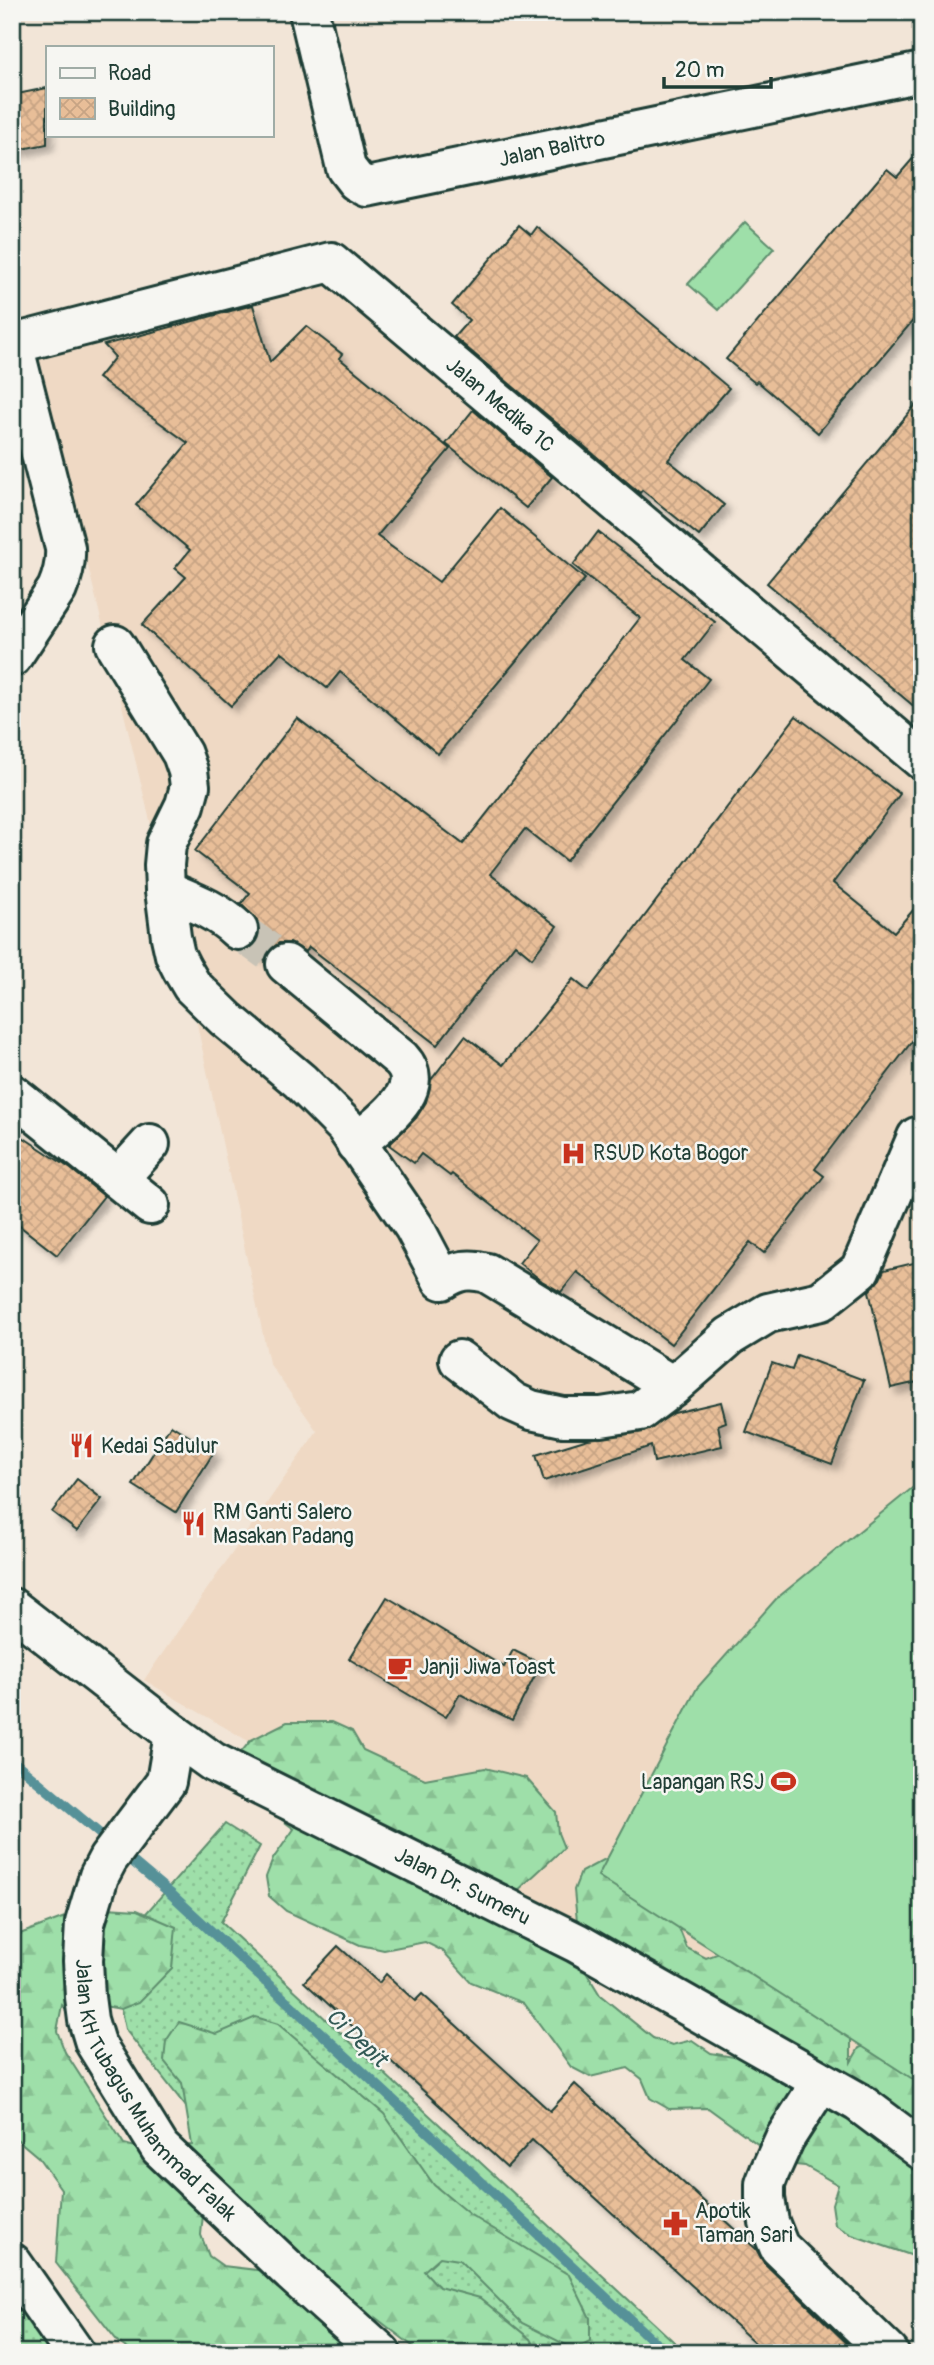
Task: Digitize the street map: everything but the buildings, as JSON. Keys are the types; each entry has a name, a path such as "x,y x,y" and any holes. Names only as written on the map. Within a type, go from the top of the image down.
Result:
{"main road":[{"name":"Jalan Balitro","path":"309,12 346,168 356,181 367,187 922,72"},
{"name":"Jalan Medika 1C","path":"12,344 331,262 922,760"},
{"path":"12,344 66,558 57,589 12,657"},
{"path":"115,645 182,754 188,771 188,796 166,844 164,890 175,955 192,986 226,1019 300,1081 345,1126 414,1227 442,1280 455,1272 468,1269 487,1273 673,1386"},
{"path":"164,890 206,907 238,930"},
{"path":"286,964 401,1059 408,1068 411,1081 407,1095 356,1143"},
{"path":"12,1094 150,1205"},
{"path":"459,1360 513,1402 531,1410 563,1417 601,1417 640,1411 730,1336 768,1313 821,1301 860,1270 917,1137"},
{"path":"118,1179 150,1143"},
{"name":"Jalan Dr. Sumeru","path":"12,1608 213,1762 577,1943 858,2102 922,2150"},
{"name":"Jalan KH Tubagus Muhammad Falak","path":"174,1734 158,1792 108,1859 92,1898 83,1938 88,2020 95,2043 160,2148 381,2353"},
{"path":"158,1792 213,1762"},
{"path":"821,2082 785,2137 765,2184 769,2222 779,2247 889,2353"},
{"path":"12,2263 75,2353"}],"shaded area":[{"name":"RSUD Kota Bogor","path":"332,278 922,784 922,2135 144,1680 317,1431 269,1363 180,944 36,352"}],"green space":[{"path":"745,222 774,248 718,310 688,284"},
{"name":"Lapangan RSJ","path":"922,1480 922,2085 598,1876 697,1688 776,1599"},
{"path":"287,1722 332,1722 352,1731 363,1750 425,1779 485,1768 526,1778 556,1812 558,1833 564,1848 515,1893 565,1938 600,1995 653,2038 672,2045 692,2040 711,2053 733,2057 743,2042 579,1942 574,1890 581,1872 624,1849 671,1908 687,1948 706,1958 725,1951 851,2022 851,2062 859,2048 877,2041 922,2063 922,2259 852,2235 835,2225 832,2204 838,2185 805,2166 785,2164 708,2108 669,2109 650,2098 642,2079 628,2068 590,2077 571,2067 524,2003 471,1982 443,1951 425,1942 384,1950 360,1945 286,1911 269,1896 266,1877 273,1859 294,1829 249,1795 238,1756 251,1740"},
{"path":"225,1824 260,1846 221,1922 686,2353 437,2353 332,2246 187,2108 125,2029 109,1955"},
{"path":"91,1907 137,1910 176,1927 172,1968 139,2002 121,2009 87,2003 68,2011 62,2005 57,2031 65,2052 124,2144 165,2155 204,2204 201,2235 209,2256 223,2266 265,2271 293,2270 266,2217 229,2200 161,2147 192,2145 182,2083 164,2061 166,2041 179,2022 217,2034 256,2017 278,2024 384,2114 434,2185 469,2214 569,2275 590,2318 590,2341 574,2349 522,2323 459,2260 440,2257 424,2271 439,2287 480,2298 530,2339 534,2346 515,2349 515,2353 134,2353 119,2343 56,2263 61,2189 38,2157 12,2135 12,1937","holes":["376,2318 419,2351 403,2349 391,2343"]},
{"path":"12,2299 57,2353 12,2353"}],"waterway":[{"name":"Ci Depit","path":"12,1760 170,1893 666,2353"}],"tunnel":[{"path":"238,930 286,964"}],"place":[{"name":"RSUD Kota Bogor","path":"573,1153"},
{"name":"Kedai Sadulur","path":"81,1446"},
{"name":"RM Ganti Salero Masakan Padang","path":"193,1524"},
{"name":"Janji Jiwa Toast","path":"399,1667"},
{"name":"Lapangan RSJ","path":"784,1782"},
{"name":"Apotik Taman Sari","path":"675,2223"}]}
